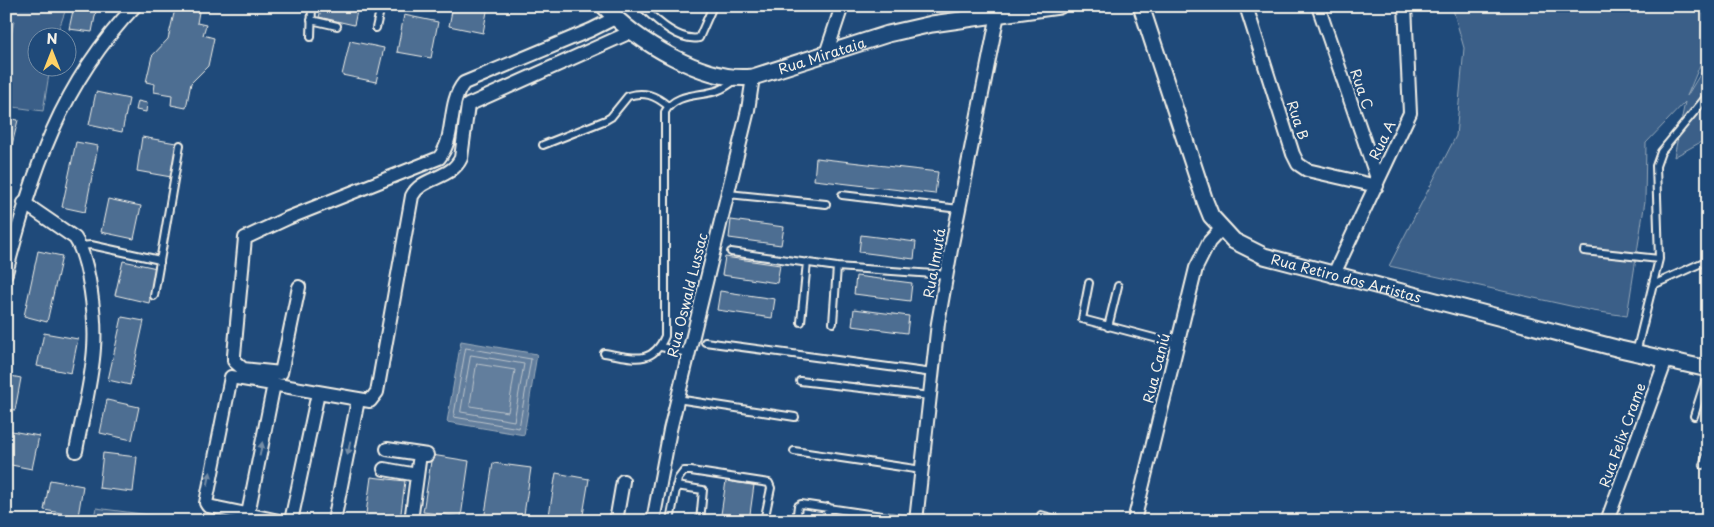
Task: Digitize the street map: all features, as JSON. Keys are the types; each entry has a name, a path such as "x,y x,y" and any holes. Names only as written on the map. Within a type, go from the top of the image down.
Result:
{"street":[{"path":"6,273 24,203 52,128 64,104 98,48 135,6"},
{"name":"Rua Mirataia","path":"604,6 615,18 633,31 688,64 738,79 753,77 924,26 1056,6"},
{"path":"826,54 842,6"},
{"name":"Rua Retiro dos Artistas","path":"1141,6 1205,202 1222,229 1234,241 1256,253 1333,276 1708,371"},
{"name":"Rua B","path":"1246,6 1292,154 1298,164 1307,170 1378,184"},
{"name":"Rua C","path":"1318,6 1378,184"},
{"name":"Rua A","path":"1333,276 1410,113 1405,6"},
{"name":"Rua Imutá","path":"916,521 933,372 947,275 998,14"},
{"path":"299,287 281,374 243,369 234,361 234,355 245,238 288,218 439,158 444,149 458,93 464,83 591,30 615,18"},
{"path":"279,521 208,506 205,499 231,378 370,401 377,392 412,196 420,186 450,172 457,165 461,158 468,105 633,31"},
{"name":"Rua Oswald Lussac","path":"653,521 677,399 748,110 753,77"},
{"path":"24,203 76,238 89,280 94,347 76,451"},
{"name":"Rua Caniú","path":"1134,521 1196,268 1209,242 1222,229"},
{"name":"Rua Felix Crame","path":"1607,521 1666,360"},
{"path":"248,514 274,384"},
{"path":"291,521 318,393"},
{"path":"334,521 358,400"},
{"path":"388,449 424,455 417,475 411,521"},
{"path":"384,469 417,475"},
{"path":"616,521 623,481"}],"lane":[{"path":"311,37 312,6"},
{"path":"376,28 381,6"},
{"path":"641,6 676,33 693,39 699,38 713,6"},
{"path":"311,20 337,26"},
{"path":"604,353 641,357 652,356 661,347 667,325 664,118 668,106 689,95 719,90 738,79"},
{"path":"543,145 606,120 628,96 633,94 646,93 659,98 668,106"},
{"path":"1636,353 1658,259 1656,166 1661,152 1708,95"},
{"path":"154,296 180,145"},
{"path":"728,194 826,204"},
{"path":"842,195 959,209"},
{"path":"80,246 91,245 160,260"},
{"path":"1584,251 1658,259"},
{"path":"731,252 837,267 947,275"},
{"path":"1653,285 1708,260"},
{"path":"801,322 807,262"},
{"path":"833,323 837,267"},
{"path":"1089,283 1082,319 1177,344"},
{"path":"1108,327 1118,286"},
{"path":"705,342 933,372"},
{"path":"661,347 688,353"},
{"path":"1694,416 1708,371"},
{"path":"800,381 930,396"},
{"path":"677,399 795,417"},
{"path":"794,451 922,470"},
{"path":"1703,465 1708,453"},
{"path":"670,521 676,486 678,479 684,471 768,483 771,488 764,521"},
{"path":"676,486 704,492 700,521"},
{"path":"796,521 798,506 801,504 916,521"},
{"path":"826,521 828,507"},
{"path":"1041,515 1063,521"}],"shaded area":[{"path":"6,6 28,6 58,11 59,6 67,6 59,28 28,28 28,78 48,78 43,111 6,106 6,60 14,21 6,18"},
{"path":"1452,6 1708,6 1708,46 1687,96 1708,61 1708,138 1674,157 1685,102 1646,143 1645,201 1627,316 1593,311 1389,266 1456,136 1464,48"},
{"path":"96,508 195,521 93,521"}],"water":[{"path":"461,341 537,354 524,435 447,422"}],"building":[{"path":"74,6 97,6 92,32 78,30 78,28 69,28"},
{"path":"322,6 358,6 354,25 319,17"},
{"path":"453,6 488,6 483,33 449,26"},
{"path":"175,9 199,12 197,23 206,25 203,35 214,38 208,66 191,83 186,108 171,105 172,95 154,92 155,84 146,82 152,56 168,39"},
{"path":"404,15 438,22 431,58 397,52"},
{"path":"350,41 384,48 376,82 342,75"},
{"path":"96,92 129,99 122,132 89,125"},
{"path":"138,101 147,103 146,112 136,110"},
{"path":"6,118 18,120 6,170"},
{"path":"142,137 176,143 171,177 137,171"},
{"path":"76,142 98,146 85,212 62,207"},
{"path":"816,158 938,172 935,194 814,180"},
{"path":"108,199 141,206 134,239 101,232"},
{"path":"731,220 784,227 781,245 729,238"},
{"path":"861,235 916,242 914,259 859,252"},
{"path":"38,251 62,256 47,322 24,316"},
{"path":"725,257 780,265 777,283 722,275"},
{"path":"123,261 157,268 149,303 115,295"},
{"path":"856,276 912,283 910,301 854,294"},
{"path":"720,291 775,299 772,318 717,310"},
{"path":"854,309 909,316 907,333 852,326"},
{"path":"122,317 144,321 130,385 108,380"},
{"path":"44,333 78,339 71,373 37,366"},
{"path":"6,375 21,378 15,410 6,409"},
{"path":"107,400 139,407 132,440 100,433"},
{"path":"6,430 39,436 32,469 6,464"},
{"path":"103,453 137,457 133,492 99,488"},
{"path":"432,455 469,461 461,517 423,512"},
{"path":"493,463 531,468 523,521 484,520"},
{"path":"556,473 589,479 582,521 548,521"},
{"path":"371,477 405,481 400,521 365,521"},
{"path":"50,480 83,486 78,516 44,510"},
{"path":"726,481 754,485 749,521 720,521"}]}
